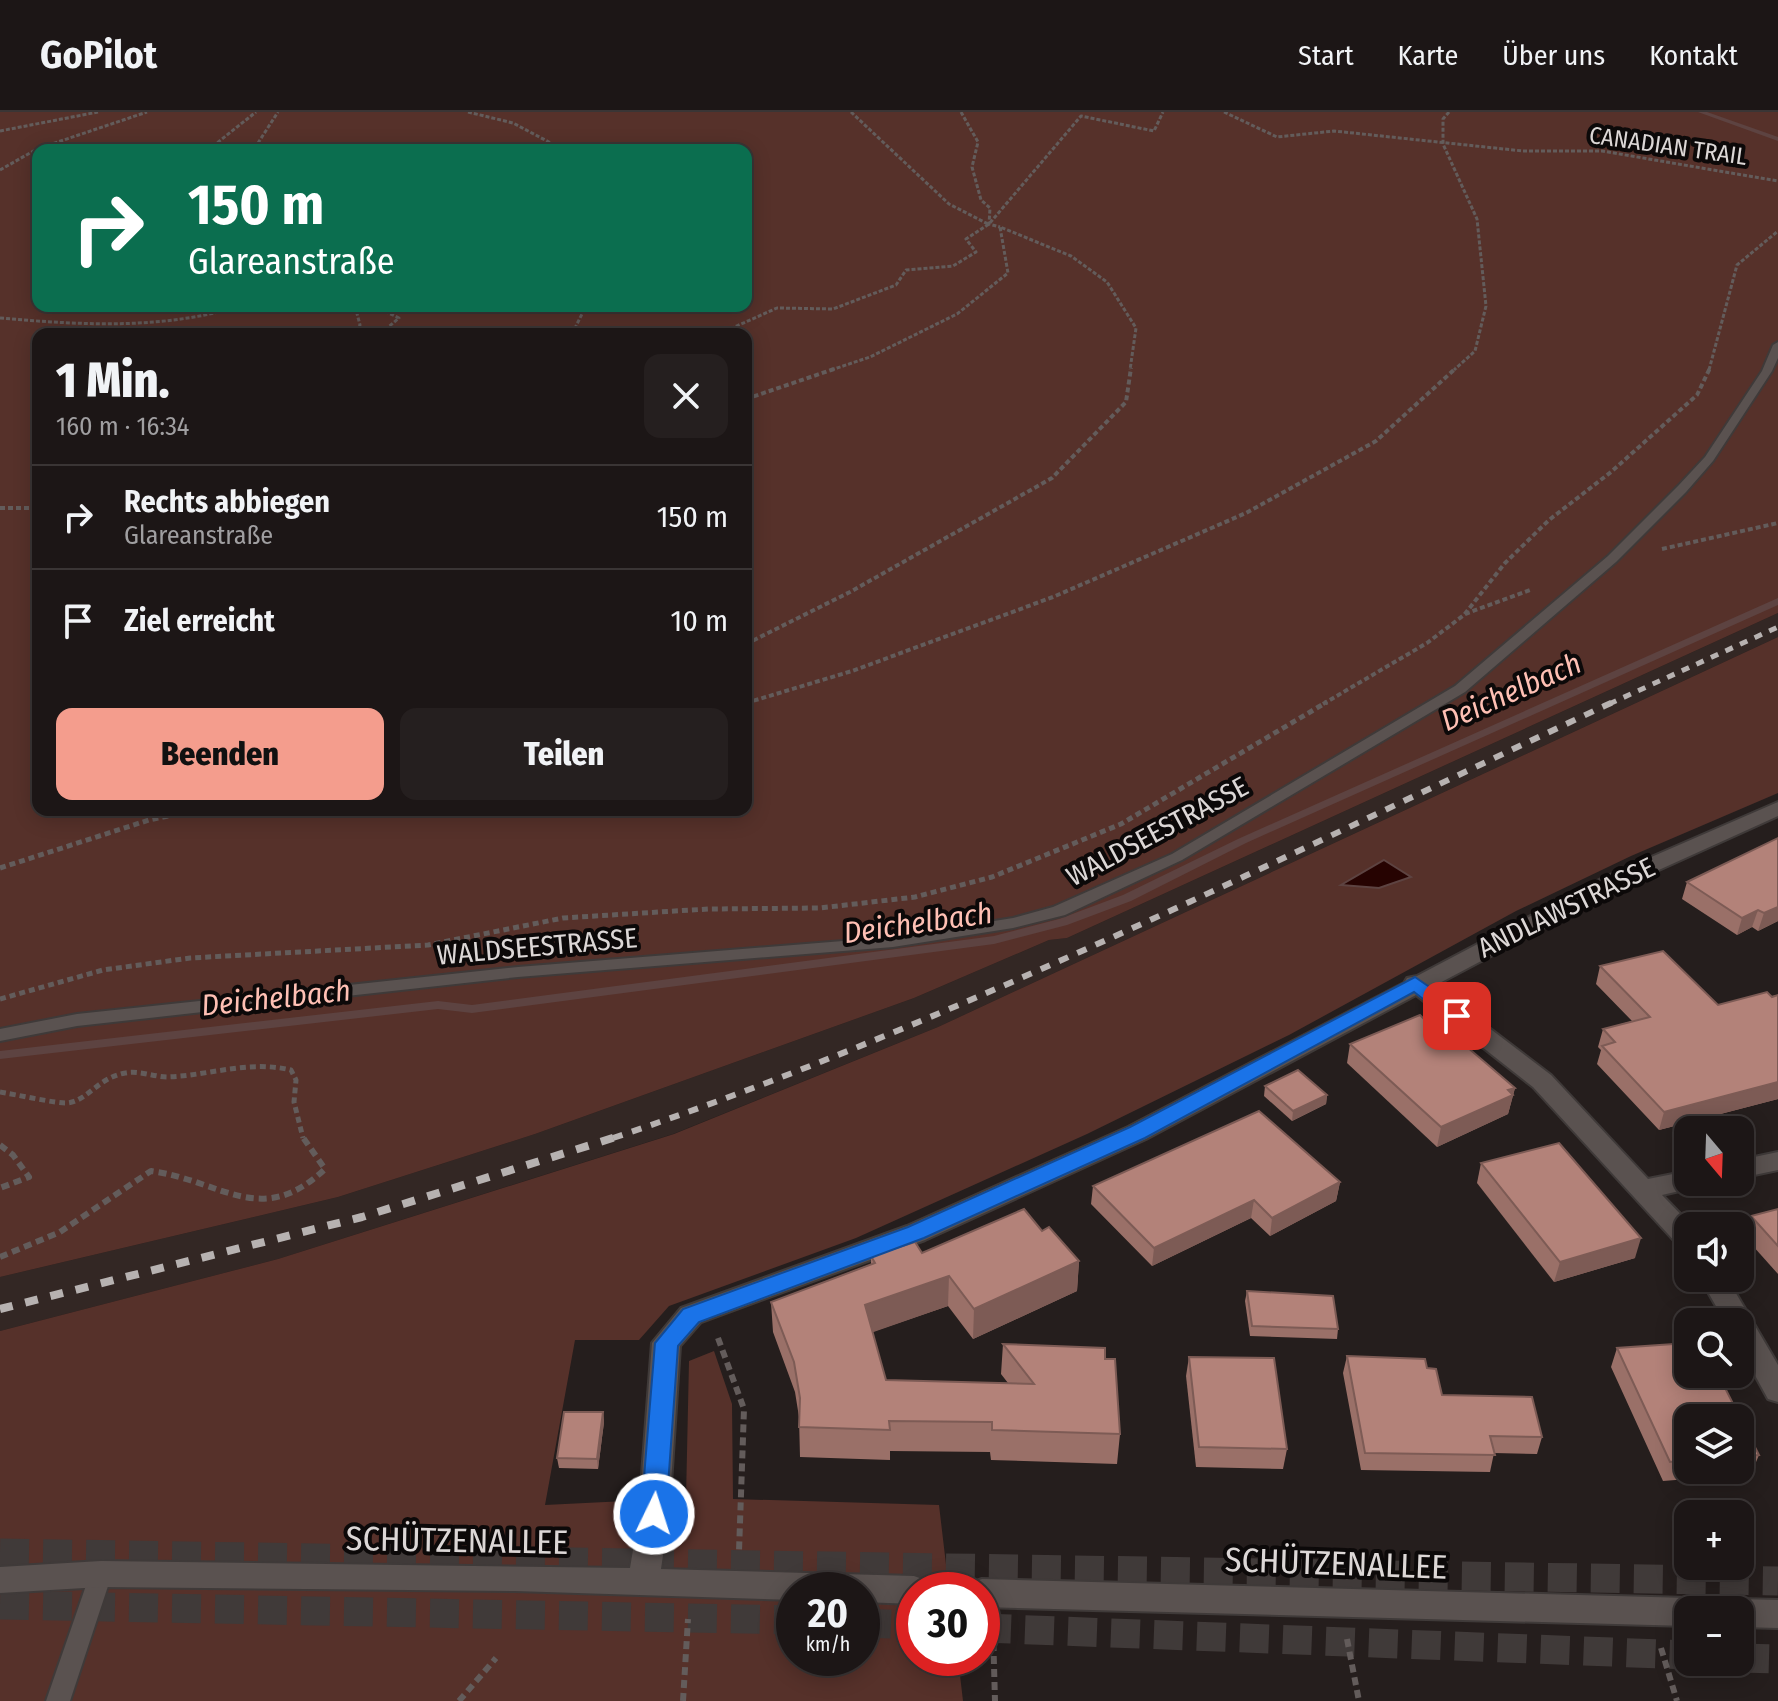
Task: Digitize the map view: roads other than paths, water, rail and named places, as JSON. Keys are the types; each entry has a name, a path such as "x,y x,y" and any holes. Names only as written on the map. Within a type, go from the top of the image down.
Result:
{"street":[{"name":"ANDLAWSTRASSE","path":"644,1580 654,1514 666,1343 691,1315 916,1233 1124,1139 1415,983 1611,883 1778,808"},
{"path":"1415,983 1542,1081 1674,1223"},
{"path":"1754,1166 1778,1161"},
{"path":"1645,1189 1674,1183"},
{"path":"1754,1348 1778,1391"},
{"name":"SCHÜTZENALLEE","path":"0,1580 101,1574 644,1580 896,1589"},
{"name":"SCHÜTZENALLEE","path":"1000,1593 1674,1612"},
{"path":"1754,1613 1778,1614"}],"lane":[{"name":"WALDSEESTRASSE","path":"0,1035 77,1020 518,972 893,942 1013,923 1059,911 1177,857 1460,689 1612,559 1709,459 1767,371 1778,345"},
{"path":"58,1701 101,1574"}],"waterway":[{"name":"Deichelbach","path":"1701,112 1778,139"},
{"name":"Deichelbach","path":"0,1055 438,1005 472,1009 994,940 1063,922 1127,898 1242,841 1778,601"}],"tunnel":[{"path":"0,1553 1778,1581"},
{"path":"0,1605 776,1620"},
{"path":"880,1624 896,1624"},
{"path":"1000,1629 1674,1654"},
{"path":"1754,1658 1778,1659"}],"railway":[{"path":"1609,704 1778,627"},
{"path":"616,1137 869,1043 994,990 1243,877 1613,702"},
{"path":"0,1309 362,1217 616,1137"}]}
